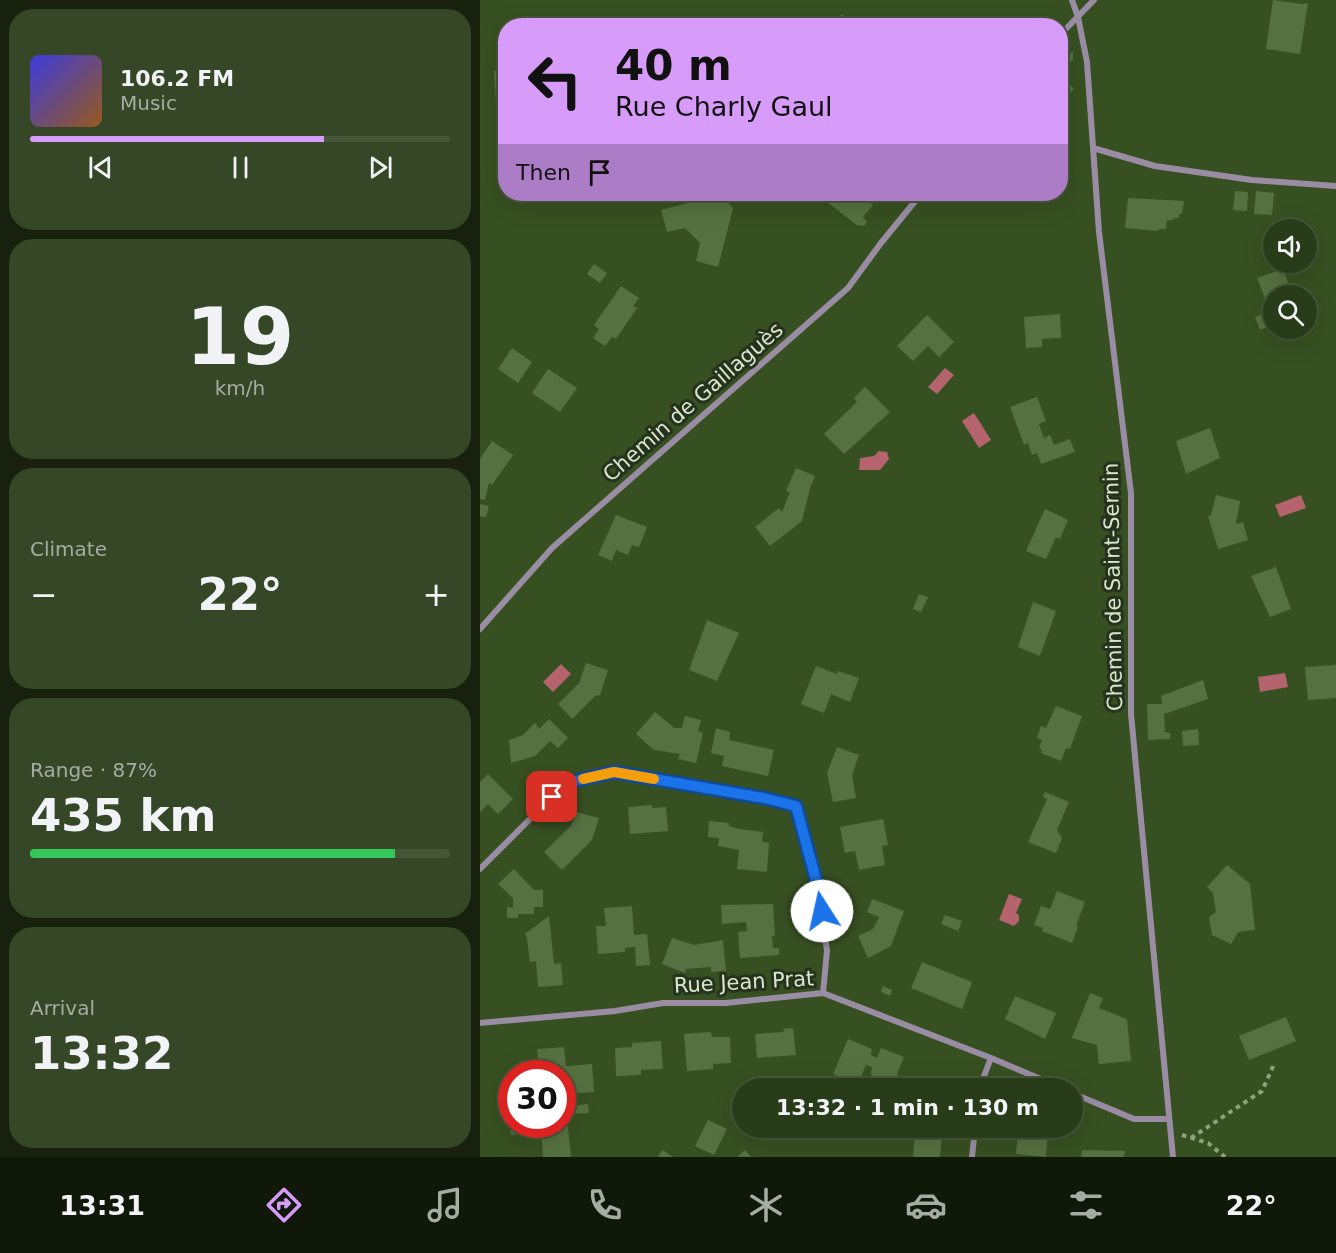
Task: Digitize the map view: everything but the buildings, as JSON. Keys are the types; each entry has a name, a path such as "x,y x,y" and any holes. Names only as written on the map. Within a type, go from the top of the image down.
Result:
{"street":[{"name":"Chemin de Saint-Sernin","path":"1072,0 1078,16 1087,62 1099,232 1131,493 1131,714 1173,1157"},
{"path":"1068,27 1095,0"},
{"path":"1093,148 1155,166 1251,180 1336,186"},
{"name":"Chemin de Gaillaguès","path":"480,629 552,548 848,288 915,201"},
{"path":"480,869 566,783 614,772 764,798 796,806 820,901 827,951 823,993"},
{"name":"Rue Jean Prat","path":"480,1023 615,1011 663,1003 726,1003 823,993 1038,1078"},
{"path":"984,1078 992,1058"},
{"path":"1083,1098 1134,1119 1169,1119"},
{"path":"972,1157 974,1138"}],"path":[{"path":"1191,1138 1262,1091 1275,1062"},
{"path":"1170,1132 1208,1143 1225,1157"}],"shaded area":[{"path":"945,368 954,375 937,394 928,387"},
{"path":"974,413 991,440 979,448 962,421"},
{"path":"879,451 887,452 889,459 880,470 859,470 860,458 874,456"},
{"path":"1301,495 1306,508 1280,517 1275,505"},
{"path":"561,664 571,674 553,692 543,682"},
{"path":"1285,673 1288,687 1260,692 1258,677"},
{"path":"1009,894 1022,899 1016,913 1019,915 1019,921 1014,926 999,920"}],"slow traffic":[{"path":"583,779 614,772 654,779"}],"route":[{"path":"552,797 566,783 614,772 764,798 796,806 819,891 822,911"}]}
